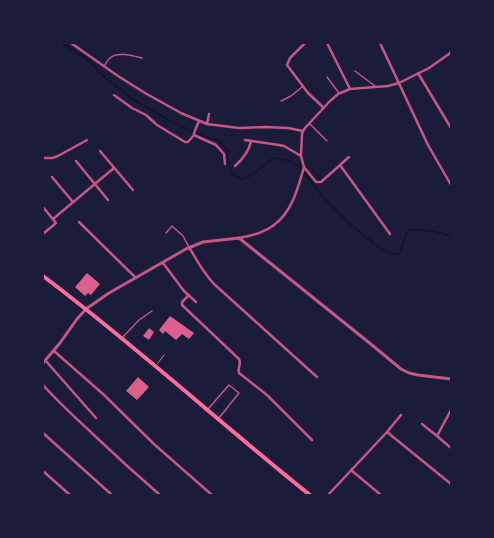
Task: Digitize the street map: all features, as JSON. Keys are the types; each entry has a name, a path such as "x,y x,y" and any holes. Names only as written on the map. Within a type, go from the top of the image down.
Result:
{"main road":[{"path":"43,276 86,309 310,495"}],"street":[{"path":"71,43 145,93 199,121 207,124 239,128 288,128 302,131"},
{"path":"305,43 292,55 287,64 302,86 324,108"},
{"path":"327,43 350,89"},
{"path":"380,43 428,145 451,185"},
{"path":"349,157 321,182 316,182 304,167 301,156 302,131 330,101 340,93 350,89 377,88 399,83 429,68 450,54"},
{"path":"418,73 451,128"},
{"path":"114,95 132,108 148,116 157,125 185,142 188,142 194,134 199,121"},
{"path":"207,124 209,114"},
{"path":"194,134 216,145 224,154 225,164"},
{"path":"43,158 58,156 87,140"},
{"path":"246,140 284,146 301,156"},
{"path":"235,166 246,156 249,151 251,141"},
{"path":"100,151 133,190"},
{"path":"76,161 108,200"},
{"path":"340,165 390,234"},
{"path":"96,418 44,361 54,351 77,319 86,309 109,292 189,247 202,242 239,238 262,232 274,226 289,208 304,167"},
{"path":"54,219 72,202 114,168"},
{"path":"52,178 72,202"},
{"path":"43,207 56,222 56,224 43,234"},
{"path":"79,222 136,278"},
{"path":"239,238 402,370 418,375 451,379"},
{"path":"189,247 202,270 214,284 317,378"},
{"path":"163,263 184,291 196,302"},
{"path":"189,295 182,302 182,305 239,359 239,373 267,395 312,440"},
{"path":"54,351 103,394 155,445 212,495"},
{"path":"43,385 54,398 160,495"},
{"path":"437,436 451,410"},
{"path":"328,495 401,415"},
{"path":"422,424 451,448"},
{"path":"387,432 451,484"},
{"path":"43,433 112,495"},
{"path":"351,470 381,495"},
{"path":"43,471 70,495"}],"lane":[{"path":"104,66 108,59 115,55 129,55 142,58"},
{"path":"356,71 377,88"},
{"path":"327,77 340,93"},
{"path":"281,102 291,96 302,86"},
{"path":"310,124 327,141"},
{"path":"166,233 172,226 183,236 189,247"},
{"path":"122,339 139,320 152,311"},
{"path":"207,410 229,386 239,393 218,420"}],"path":[{"path":"156,367 164,355"}],"building":[{"path":"87,273 100,284 91,295 88,293 85,296 75,287"},
{"path":"170,316 194,333 189,339 182,334 176,340 165,331 163,334 159,330"},
{"path":"149,328 154,332 149,340 143,336"},
{"path":"138,377 149,387 137,400 126,391"}],"waterway":[{"path":"62,43 89,60 102,75 131,98 174,123 206,137 218,140 227,150 228,162 232,174 242,179 252,175 273,158 287,160 299,166 323,197 350,224 382,250 389,253 398,254 409,230 430,231 451,236"}]}
